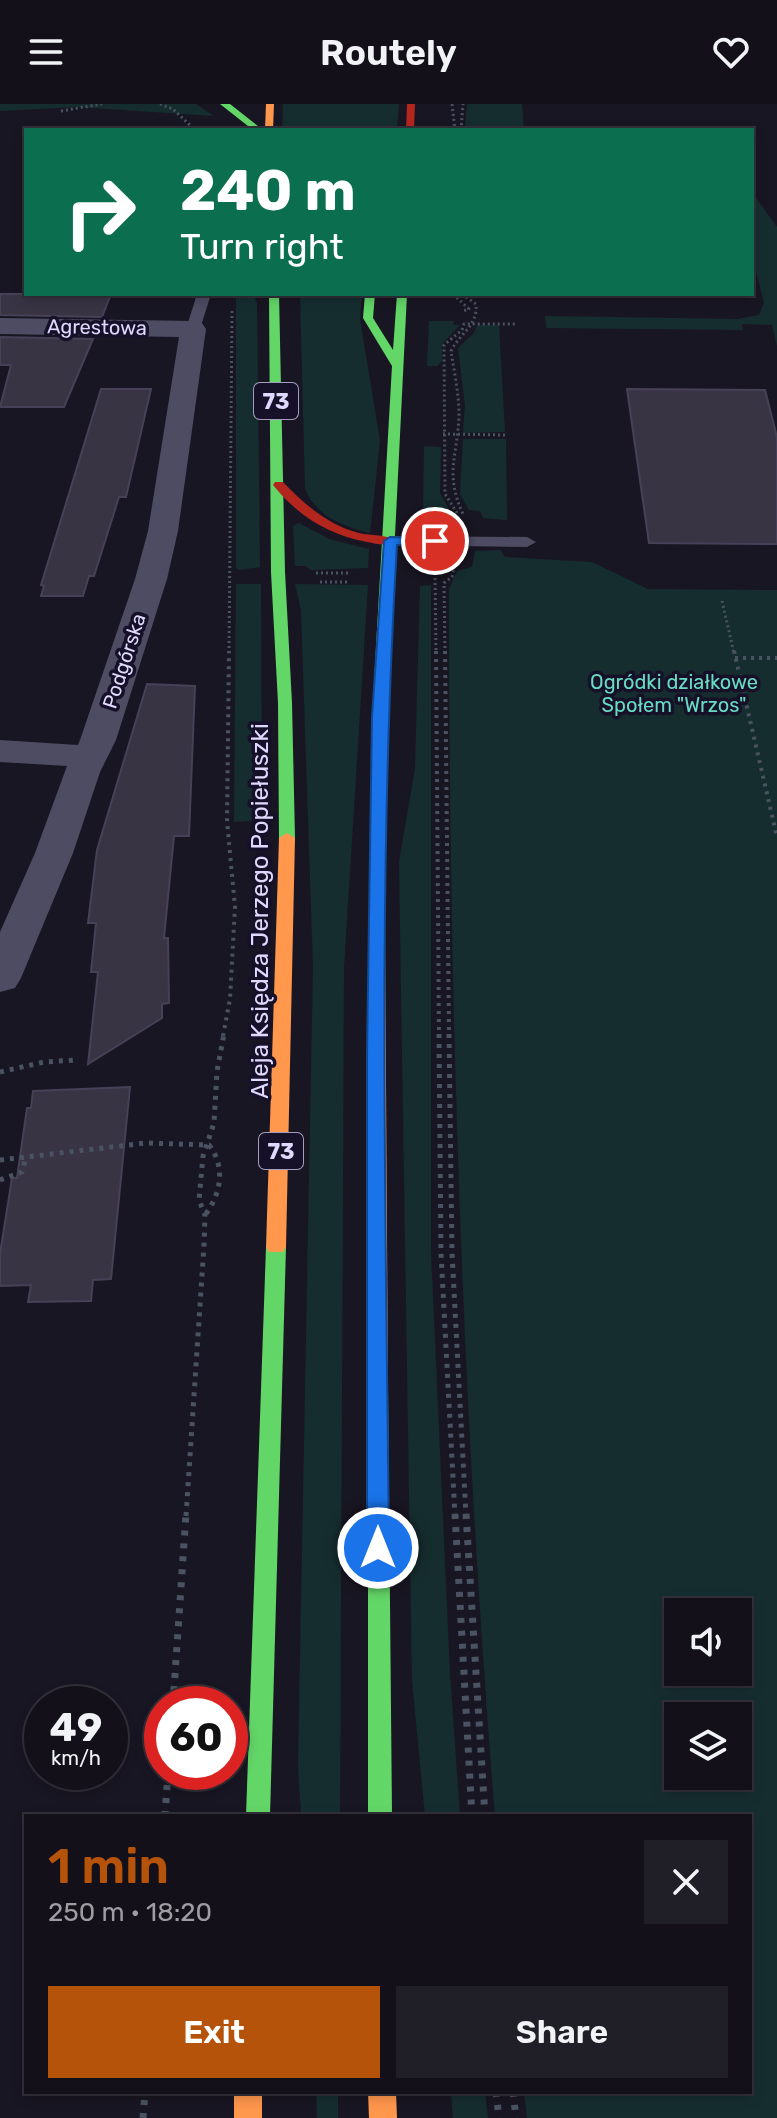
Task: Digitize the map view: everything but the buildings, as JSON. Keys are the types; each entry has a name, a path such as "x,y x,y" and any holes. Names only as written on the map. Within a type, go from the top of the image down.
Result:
{"main road":[{"path":"224,104 256,128"},
{"path":"269,128 270,104"},
{"path":"410,128 411,104"},
{"name":"Aleja Księdza Jerzego Popiełuszki","path":"258,1814 288,913 274,296"},
{"path":"370,296 368,318 398,366"},
{"path":"380,1814 376,1039 379,717 402,296"},
{"path":"279,485 301,510 330,530 355,539 390,541"},
{"path":"248,2094 248,2118"},
{"path":"382,2094 383,2118"}],"street":[{"name":"Agrestowa","path":"0,326 193,329"},
{"name":"Podgórska","path":"0,978 54,853 128,652 163,531 193,329"},
{"path":"0,751 89,756"}],"lane":[{"path":"193,329 203,296"},
{"path":"390,541 527,542"}],"path":[{"path":"61,111 102,104"},
{"path":"160,104 173,109 193,128"},
{"path":"452,104 455,128"},
{"path":"461,128 463,104"},
{"path":"456,296 468,305 469,309 463,311"},
{"path":"464,296 477,306 476,324 451,347 459,393 453,492 465,516 458,515 445,494 444,345 462,330 463,322 476,324 517,324"},
{"path":"174,1686 205,1215 199,1200 203,1156 214,1123 221,1042 230,999 235,907 227,821 233,582 232,304"},
{"path":"443,434 505,435"},
{"path":"435,583 444,583 452,577 453,565"},
{"path":"310,573 354,573"},
{"path":"435,573 441,1253 472,1814"},
{"path":"310,581 353,582"},
{"path":"444,583 452,1253 474,1675 485,1814"},
{"path":"722,601 774,812 777,837"},
{"path":"735,658 777,658"},
{"path":"0,1072 44,1062 76,1060"},
{"path":"0,1160 146,1143 209,1145"},
{"path":"205,1215 215,1205 220,1164 209,1145"},
{"path":"0,1180 22,1172 26,1157"},
{"path":"165,1814 167,1790"},
{"path":"143,2118 145,2094"},
{"path":"496,2094 499,2118"},
{"path":"513,2094 516,2118"}],"green space":[{"path":"0,104 196,104 214,116 77,107 0,111"},
{"path":"283,104 399,104 397,128 282,128"},
{"path":"467,104 522,104 524,128 465,128"},
{"path":"754,195 777,227 777,346 772,325 742,324 743,330 546,328 545,316 738,319 759,315 764,303 754,265"},
{"path":"236,296 254,296 257,303 260,567 236,568"},
{"path":"300,296 362,296 360,319 380,441 370,533 341,524 323,513 305,488"},
{"path":"429,321 454,321 453,325 460,325 442,344 442,360 438,366 427,366"},
{"path":"477,325 499,325 505,432 463,433 465,405 458,348 474,333"},
{"path":"463,439 506,439 507,520 483,518 480,511 469,510 460,494"},
{"path":"424,446 441,447 440,493 456,522 454,530 433,526 423,519"},
{"path":"299,523 329,539 369,549 368,568 311,570 306,566 295,566 293,526"},
{"name":"Ogródki działkowe Społem \"Wrzos\"","path":"501,550 505,557 592,562 648,589 777,590 777,2118 527,2118 524,2094 752,2094 752,1814 495,1814 474,1510 455,1049 449,589 457,571 472,567 475,551"},
{"path":"236,584 261,584 262,820 234,822"},
{"path":"295,584 368,585 344,967 340,1814 301,1814 298,1765 313,966 301,610"},
{"path":"431,585 431,1253 450,1674 460,1814 425,1814 412,1681 399,862 415,769 420,586"},
{"path":"316,2094 338,2094 338,2118 317,2118"},
{"path":"451,2094 485,2094 488,2118 453,2118"}],"traffic: fast":[{"path":"224,104 256,128"},
{"path":"274,296 278,572 285,703 287,838"},
{"path":"370,296 368,318 398,366"},
{"path":"377,928 379,717 402,296"},
{"path":"258,1814 276,1247"},
{"path":"378,1391 380,1814"}],"traffic: slow":[{"path":"269,128 270,104"},
{"path":"276,1247 287,838"},
{"path":"377,928 378,1391"},
{"path":"248,2094 248,2118"},
{"path":"382,2094 383,2118"}],"traffic: jam":[{"path":"410,128 411,104"},
{"path":"279,485 303,509 328,526 356,536 390,541"}],"route":[{"path":"378,1548 376,1054 379,717 390,541 435,541"}]}
